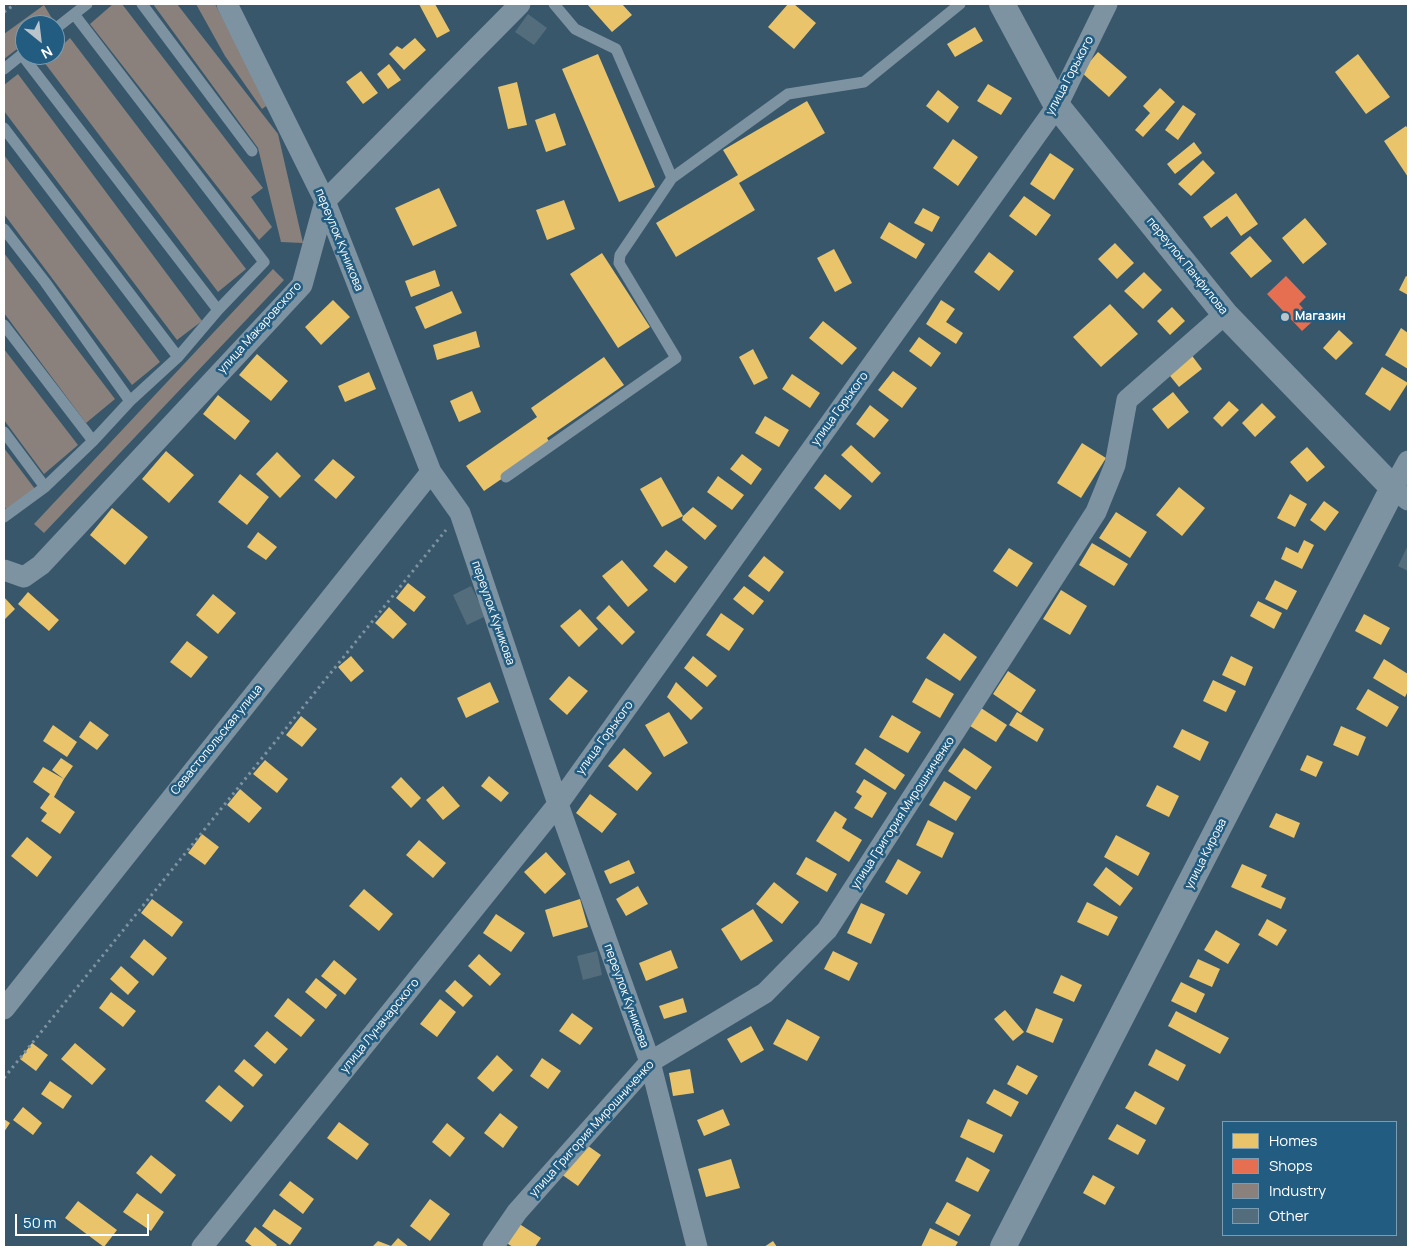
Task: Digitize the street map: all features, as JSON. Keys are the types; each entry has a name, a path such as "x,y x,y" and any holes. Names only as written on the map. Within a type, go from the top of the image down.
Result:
{"street":[{"name":"переулок Куникова","path":"228,4 325,201 431,472 460,513 558,804 650,1062 697,1247"},
{"name":"улица Макаровского","path":"4,570 24,578 41,565 302,285 325,201 520,4"},
{"name":"переулок Панфилова","path":"1002,4 1057,106 1225,314 1401,494"},
{"name":"улица Горького","path":"558,804 1057,106 1107,4"},
{"name":"улица Григория Мирошниченко","path":"493,1247 518,1212 650,1062 765,993 827,930 1096,512 1115,465 1127,400 1225,314"},
{"name":"улица Кирова","path":"1002,1247 1401,494 1408,461"},
{"name":"Севастопольская улица","path":"4,1008 431,472"},
{"name":"улица Луначарского","path":"202,1247 558,804"}],"lane":[{"path":"65,21 87,4"},
{"path":"142,4 252,151"},
{"path":"554,4 575,29 616,49 672,178"},
{"path":"506,477 676,358 619,263 620,254 672,178 788,94 864,82 960,4"},
{"path":"4,517 45,487 93,441 130,401 178,357 218,310 264,262 74,14"},
{"path":"4,69 15,61"},
{"path":"32,65 218,310"},
{"path":"4,128 178,357"},
{"path":"4,229 45,282 130,401"},
{"path":"4,325 93,441"},
{"path":"4,432 45,487"}],"path":[{"path":"4,12 15,4"},
{"path":"4,1078 460,513"}],"building: Homes":[{"path":"419,4 435,4 450,31 437,38"},
{"path":"587,4 622,4 632,15 612,32"},
{"path":"788,4 794,4 816,23 794,49 768,27"},
{"path":"975,27 983,41 955,57 947,44"},
{"path":"415,38 426,50 404,70 389,54 397,46 402,49"},
{"path":"1098,52 1127,77 1109,97 1081,72"},
{"path":"598,54 655,187 619,202 562,69"},
{"path":"1358,54 1390,97 1366,114 1335,72"},
{"path":"389,64 401,80 388,89 377,74"},
{"path":"361,71 378,93 363,104 346,82"},
{"path":"517,82 527,125 508,129 498,87"},
{"path":"988,84 1012,98 1001,115 977,101"},
{"path":"1160,88 1175,102 1143,137 1135,130 1150,113 1143,106"},
{"path":"938,90 959,107 948,123 926,106"},
{"path":"807,101 825,133 739,183 755,210 676,257 656,223 738,175 723,150"},
{"path":"1183,105 1196,114 1178,140 1165,130"},
{"path":"555,113 566,145 546,152 535,120"},
{"path":"1406,126 1408,129 1408,177 1384,141"},
{"path":"953,139 978,157 958,186 933,168"},
{"path":"1194,142 1202,153 1175,174 1167,164"},
{"path":"1050,153 1074,169 1054,200 1030,184"},
{"path":"1203,160 1215,173 1191,196 1178,184"},
{"path":"439,188 457,226 413,246 395,208"},
{"path":"1236,193 1258,224 1241,236 1227,216 1211,228 1203,217"},
{"path":"1024,196 1051,215 1036,236 1009,216"},
{"path":"564,200 575,229 547,240 536,210"},
{"path":"923,208 940,217 932,232 914,223"},
{"path":"1305,218 1327,244 1303,264 1282,238"},
{"path":"889,222 925,244 916,259 880,238"},
{"path":"1250,236 1272,261 1251,278 1230,253"},
{"path":"1115,243 1134,263 1117,279 1098,259"},
{"path":"834,249 852,283 835,292 817,258"},
{"path":"989,252 1014,271 999,291 974,272"},
{"path":"602,253 650,327 618,348 570,274"},
{"path":"435,270 440,286 411,297 405,281"},
{"path":"1144,272 1162,290 1143,309 1124,291"},
{"path":"1406,276 1408,277 1408,295 1399,290"},
{"path":"452,291 462,313 425,329 415,307"},
{"path":"333,300 350,317 321,345 305,327"},
{"path":"941,300 955,309 946,322 963,333 956,344 926,324"},
{"path":"1110,304 1138,334 1101,367 1073,337"},
{"path":"1172,307 1185,321 1170,335 1157,321"},
{"path":"823,321 857,348 842,365 809,338"},
{"path":"1401,328 1408,333 1408,369 1385,355"},
{"path":"1339,330 1353,343 1336,360 1323,348"},
{"path":"476,331 480,347 437,360 433,345"},
{"path":"919,337 941,353 931,367 909,351"},
{"path":"753,349 768,378 754,385 739,357"},
{"path":"1190,353 1202,369 1179,387 1166,371"},
{"path":"257,354 288,381 271,401 239,375"},
{"path":"604,357 624,385 547,438 551,445 484,491 466,466 537,417 531,408"},
{"path":"1382,367 1408,383 1390,411 1365,394"},
{"path":"893,371 917,388 902,408 878,390"},
{"path":"369,372 376,389 345,402 338,386"},
{"path":"792,374 820,393 810,408 782,389"},
{"path":"472,391 481,412 459,422 450,401"},
{"path":"1173,392 1189,412 1168,429 1152,409"},
{"path":"218,395 250,421 235,440 203,414"},
{"path":"1229,401 1239,410 1222,427 1213,418"},
{"path":"1262,403 1276,417 1255,437 1242,423"},
{"path":"870,405 889,420 874,438 856,424"},
{"path":"765,416 789,430 779,447 755,433"},
{"path":"1082,443 1106,458 1081,498 1057,483"},
{"path":"851,445 881,473 872,483 841,455"},
{"path":"1307,447 1325,467 1307,482 1290,462"},
{"path":"166,451 194,475 169,503 142,479"},
{"path":"277,452 301,476 280,498 256,474"},
{"path":"742,454 762,469 751,485 730,469"},
{"path":"333,459 355,477 336,499 314,480"},
{"path":"240,474 269,497 247,525 218,502"},
{"path":"825,474 852,496 840,510 814,488"},
{"path":"718,476 744,495 732,510 707,492"},
{"path":"661,477 683,516 662,527 640,489"},
{"path":"1179,487 1205,508 1182,536 1156,515"},
{"path":"1290,494 1307,504 1295,527 1277,518"},
{"path":"1324,501 1339,512 1325,531 1310,520"},
{"path":"693,507 717,526 705,540 682,520 683,516"},
{"path":"112,508 148,537 125,565 90,535"},
{"path":"1116,512 1147,532 1130,558 1099,538"},
{"path":"258,532 277,547 266,560 247,547"},
{"path":"1304,540 1314,545 1302,569 1281,559 1286,547 1298,553"},
{"path":"1092,543 1128,564 1114,586 1079,565"},
{"path":"1009,548 1033,563 1017,587 993,571"},
{"path":"666,550 688,567 675,583 653,566"},
{"path":"764,556 784,572 769,592 748,576"},
{"path":"622,560 648,590 628,607 602,576"},
{"path":"1275,580 1297,591 1287,610 1265,599"},
{"path":"408,583 426,597 414,612 396,598"},
{"path":"744,586 764,601 753,615 733,599"},
{"path":"1061,590 1087,606 1070,635 1043,619"},
{"path":"28,592 59,620 49,631 18,604"},
{"path":"213,594 236,613 218,634 196,615"},
{"path":"4,597 15,609 4,620"},
{"path":"1258,601 1282,613 1274,629 1250,616"},
{"path":"609,605 635,632 622,645 596,618"},
{"path":"389,607 407,624 393,639 375,623"},
{"path":"580,609 598,629 579,647 560,626"},
{"path":"721,613 744,629 729,651 706,635"},
{"path":"1364,614 1390,628 1381,645 1355,631"},
{"path":"944,633 977,657 960,681 926,658"},
{"path":"187,641 208,657 191,678 170,662"},
{"path":"351,656 364,671 351,682 338,667"},
{"path":"693,656 717,676 707,687 684,668"},
{"path":"1231,656 1253,667 1245,686 1222,675"},
{"path":"1384,659 1408,674 1408,691 1405,697 1373,678"},
{"path":"1008,671 1036,690 1021,713 993,694"},
{"path":"569,676 588,691 567,715 549,699"},
{"path":"926,678 954,694 940,718 912,702"},
{"path":"1213,680 1236,691 1226,712 1203,701"},
{"path":"490,682 499,702 466,718 457,698"},
{"path":"676,682 703,708 691,720 667,697"},
{"path":"1368,689 1399,707 1387,727 1356,709"},
{"path":"981,708 1007,725 996,742 970,726"},
{"path":"669,712 688,743 664,757 645,725"},
{"path":"1017,712 1044,729 1037,742 1009,725"},
{"path":"892,715 921,732 908,753 879,737"},
{"path":"301,716 317,729 302,747 286,735"},
{"path":"90,721 109,735 97,750 79,737"},
{"path":"53,725 77,742 67,757 43,741"},
{"path":"1341,726 1366,737 1358,756 1333,745"},
{"path":"1182,729 1209,742 1200,761 1173,747"},
{"path":"624,748 652,773 637,791 608,766"},
{"path":"865,748 905,775 895,790 855,764"},
{"path":"964,748 992,767 976,790 948,771"},
{"path":"1307,755 1323,762 1316,777 1300,770"},
{"path":"61,758 73,766 64,779 52,770"},
{"path":"265,760 288,779 277,793 253,774"},
{"path":"43,767 64,779 54,797 75,812 60,834 41,821 47,813 40,808 50,794 33,782"},
{"path":"489,776 509,793 501,802 481,786"},
{"path":"401,777 421,798 411,808 391,787"},
{"path":"864,779 887,793 872,818 854,808 862,796 856,792"},
{"path":"944,781 971,797 956,821 929,805"},
{"path":"1157,785 1179,796 1169,817 1146,806"},
{"path":"443,786 460,806 443,820 426,800"},
{"path":"240,789 262,808 249,823 227,805"},
{"path":"590,794 617,814 602,833 576,813"},
{"path":"835,811 847,819 842,828 862,840 849,862 816,841"},
{"path":"1276,813 1300,823 1294,838 1269,827"},
{"path":"928,820 954,833 942,858 916,845"},
{"path":"202,834 219,847 205,865 188,853"},
{"path":"1116,835 1150,853 1138,876 1104,857"},
{"path":"27,837 52,857 37,877 11,856"},
{"path":"419,840 446,863 433,878 406,855"},
{"path":"546,852 566,874 545,894 524,872"},
{"path":"806,857 837,874 827,892 796,874"},
{"path":"898,859 921,872 907,895 885,882"},
{"path":"629,860 635,873 610,884 604,871"},
{"path":"1242,864 1267,875 1261,887 1286,898 1281,909 1231,887"},
{"path":"1106,867 1133,888 1120,906 1093,885"},
{"path":"774,882 799,902 782,924 756,904"},
{"path":"638,886 648,904 626,916 616,899"},
{"path":"364,889 393,914 379,931 349,906"},
{"path":"152,899 183,922 172,937 141,913"},
{"path":"580,899 588,927 553,937 545,910"},
{"path":"1087,902 1118,917 1108,936 1077,922"},
{"path":"861,903 885,914 871,944 847,933"},
{"path":"753,909 773,941 741,961 721,929"},
{"path":"496,914 525,933 511,952 483,933"},
{"path":"1267,919 1287,930 1277,946 1258,935"},
{"path":"1216,930 1240,944 1228,964 1204,950"},
{"path":"144,939 167,958 153,976 130,957"},
{"path":"671,950 678,968 646,981 639,963"},
{"path":"833,951 858,963 849,981 824,969"},
{"path":"479,954 501,974 490,986 468,966"},
{"path":"1198,959 1220,969 1212,987 1189,977"},
{"path":"334,960 357,979 345,995 321,976"},
{"path":"121,966 139,982 128,995 110,979"},
{"path":"1061,975 1082,985 1074,1002 1053,993"},
{"path":"316,978 337,995 326,1009 305,992"},
{"path":"455,980 473,996 463,1007 445,991"},
{"path":"1181,982 1205,994 1196,1013 1171,1001"},
{"path":"111,992 136,1011 123,1027 99,1008"},
{"path":"288,998 315,1020 301,1037 274,1016"},
{"path":"683,998 687,1012 664,1019 659,1006"},
{"path":"440,999 456,1012 437,1037 420,1024"},
{"path":"1036,1008 1063,1019 1053,1043 1026,1032"},
{"path":"1005,1010 1024,1032 1013,1041 994,1019"},
{"path":"1176,1011 1229,1038 1220,1054 1168,1026"},
{"path":"572,1013 593,1028 580,1045 559,1031"},
{"path":"787,1019 820,1037 807,1061 773,1044"},
{"path":"751,1026 764,1050 741,1063 727,1039"},
{"path":"267,1031 288,1049 275,1064 254,1046"},
{"path":"32,1043 48,1055 36,1071 20,1059"},
{"path":"75,1043 106,1069 92,1085 61,1059"},
{"path":"1156,1049 1186,1065 1178,1081 1148,1065"},
{"path":"497,1055 513,1070 493,1092 477,1078"},
{"path":"542,1058 561,1071 548,1089 530,1076"},
{"path":"244,1059 263,1075 253,1087 234,1071"},
{"path":"1017,1065 1038,1076 1027,1095 1007,1084"},
{"path":"690,1069 694,1093 673,1096 669,1073"},
{"path":"50,1081 72,1096 63,1109 41,1094"},
{"path":"219,1085 244,1106 231,1122 205,1101"},
{"path":"994,1089 1019,1102 1011,1117 986,1103"},
{"path":"1135,1091 1165,1108 1156,1125 1125,1108"},
{"path":"23,1107 42,1123 33,1135 13,1120"},
{"path":"723,1109 730,1125 704,1136 697,1120"},
{"path":"500,1113 518,1127 503,1148 484,1133"},
{"path":"4,1119 10,1123 4,1132"},
{"path":"968,1119 1003,1135 994,1153 960,1137"},
{"path":"339,1122 369,1144 357,1160 327,1138"},
{"path":"447,1123 465,1138 450,1157 432,1142"},
{"path":"1117,1124 1146,1140 1138,1155 1108,1139"},
{"path":"584,1143 601,1155 578,1186 561,1174"},
{"path":"151,1155 176,1175 161,1194 136,1173"},
{"path":"967,1157 990,1170 978,1192 955,1181"},
{"path":"731,1159 740,1188 706,1197 698,1169"},
{"path":"1093,1175 1115,1187 1105,1205 1083,1193"},
{"path":"290,1181 314,1199 303,1214 279,1195"},
{"path":"137,1193 164,1212 151,1231 123,1212"},
{"path":"430,1199 450,1214 430,1241 410,1226"},
{"path":"78,1201 117,1230 104,1247 65,1218"},
{"path":"947,1202 971,1215 959,1236 935,1223"},
{"path":"274,1209 302,1228 290,1245 262,1226"},
{"path":"518,1223 541,1238 535,1247 513,1247 505,1242"},
{"path":"255,1227 277,1245 275,1247 253,1247 245,1241"},
{"path":"930,1228 958,1242 955,1247 921,1247"},
{"path":"398,1238 409,1247 372,1247 378,1241 391,1246"},
{"path":"773,1241 777,1247 764,1247"}],"building: Shops":[{"path":"1286,276 1306,297 1299,304 1314,320 1302,331 1267,294"}],"building: Industry":[{"path":"113,4 122,4 263,188 251,197 272,227 259,240 90,24"},
{"path":"153,4 177,4 278,134 303,243 281,242 258,148"},
{"path":"196,4 215,4 269,104 262,109 225,56"},
{"path":"44,5 50,15 30,15"},
{"path":"15,26 15,51 4,59 4,34"},
{"path":"70,38 246,269 218,292 46,65 65,65 65,43"},
{"path":"18,74 202,321 177,340 4,111 4,85"},
{"path":"4,155 160,362 132,385 4,214"},
{"path":"4,253 115,399 86,423 4,313"},
{"path":"273,269 284,280 44,533 34,524"},
{"path":"4,349 78,445 44,474 4,420"},
{"path":"4,448 35,489 6,509 4,506"}],"building: Other":[{"path":"528,14 547,28 534,45 515,32"},
{"path":"1408,545 1408,571 1398,566"},
{"path":"471,586 486,616 467,625 453,595"},
{"path":"597,951 602,975 583,980 577,956"}],"place":[{"name":"Магазин","path":"1285,317"}]}
